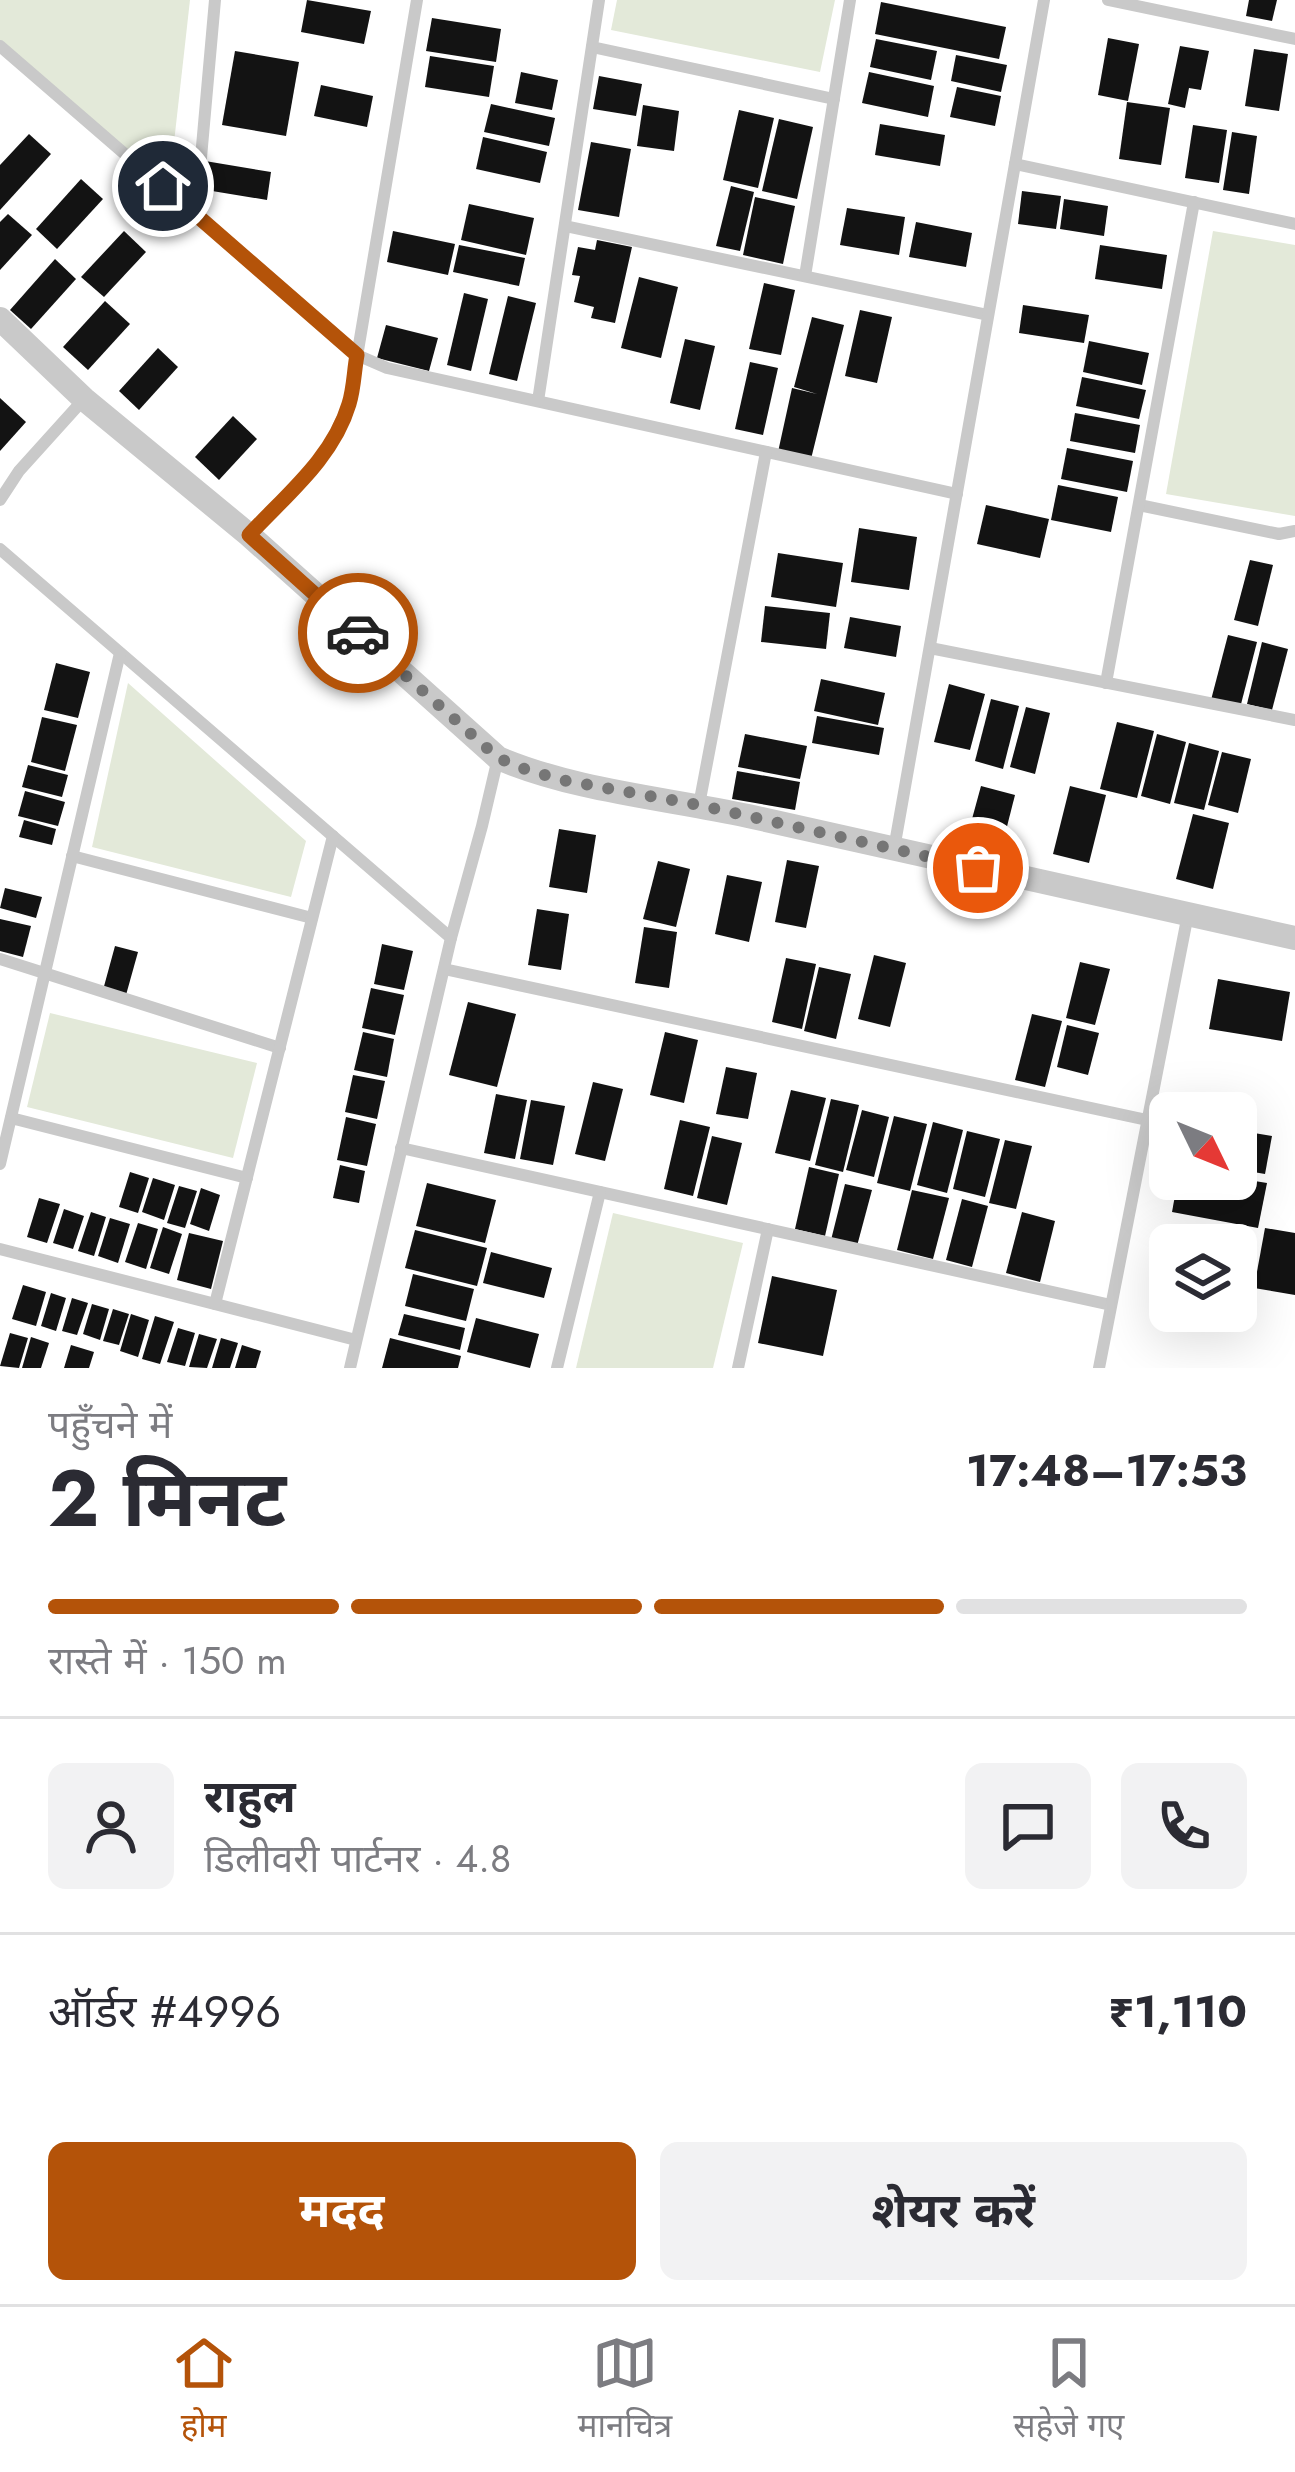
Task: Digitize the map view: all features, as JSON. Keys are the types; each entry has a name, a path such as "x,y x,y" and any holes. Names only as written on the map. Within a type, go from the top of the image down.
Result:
{"street":[{"path":"0,319 84,399 249,535 498,758 562,780 699,805 1295,938"}],"lane":[{"path":"196,214 215,0"},
{"path":"249,535 311,471 349,404 417,0"},
{"path":"538,401 599,0"},
{"path":"805,276 850,0"},
{"path":"895,849 1044,0"},
{"path":"1108,0 1295,39"},
{"path":"0,46 357,355 387,368 957,494"},
{"path":"592,46 834,99"},
{"path":"1015,164 1295,224"},
{"path":"1106,682 1194,202"},
{"path":"565,226 988,315"},
{"path":"0,500 19,471 84,399"},
{"path":"699,805 766,452"},
{"path":"1139,505 1279,535 1295,531"},
{"path":"0,549 451,938"},
{"path":"930,648 1295,720"},
{"path":"0,1164 120,652"},
{"path":"350,1368 443,969 498,758"},
{"path":"215,1304 333,836"},
{"path":"72,856 312,918"},
{"path":"1099,1368 1188,914"},
{"path":"0,959 280,1048"},
{"path":"443,969 1148,1120"},
{"path":"11,1118 247,1178"},
{"path":"401,1148 1111,1305"},
{"path":"557,1368 600,1192"},
{"path":"738,1368 768,1229"},
{"path":"0,1249 356,1340"}],"green space":[{"path":"0,0 190,0 169,187 0,49"},
{"path":"617,0 835,0 820,72 611,30"},
{"path":"1213,231 1295,245 1295,516 1166,494"},
{"path":"128,683 306,841 291,897 92,847"},
{"path":"50,1013 257,1063 233,1158 27,1107"},
{"path":"613,1213 743,1243 713,1368 576,1368"}],"building":[{"path":"307,0 371,11 364,44 301,32"},
{"path":"1249,0 1277,0 1272,21 1246,16"},
{"path":"881,2 1006,27 999,59 875,34"},
{"path":"432,18 501,29 496,62 426,51"},
{"path":"1108,38 1139,44 1128,101 1098,95"},
{"path":"876,39 937,51 931,80 870,67"},
{"path":"1180,46 1209,51 1201,90 1189,88 1185,108 1168,104"},
{"path":"1254,49 1288,54 1279,111 1245,106"},
{"path":"235,51 299,62 286,136 222,125"},
{"path":"956,55 1007,65 1001,92 951,81"},
{"path":"430,56 494,66 489,97 425,87"},
{"path":"521,72 558,80 552,110 515,103"},
{"path":"869,72 934,86 928,117 862,103"},
{"path":"599,76 642,84 636,116 593,109"},
{"path":"321,85 373,96 367,127 314,116"},
{"path":"957,87 1001,96 995,126 950,117"},
{"path":"1127,102 1170,108 1161,165 1119,159"},
{"path":"491,104 555,118 549,146 484,132"},
{"path":"643,105 679,111 674,151 637,146"},
{"path":"739,110 774,118 758,188 723,180"},
{"path":"779,119 813,127 797,199 762,191"},
{"path":"880,124 945,135 940,166 875,155"},
{"path":"1193,125 1227,130 1219,183 1185,178"},
{"path":"1232,132 1257,136 1249,194 1223,190"},
{"path":"29,134 51,154 0,210 0,165"},
{"path":"483,137 547,152 540,183 476,169"},
{"path":"591,142 631,149 619,217 578,210"},
{"path":"205,161 271,172 267,200 200,189"},
{"path":"81,179 103,199 57,249 36,229"},
{"path":"731,186 754,192 740,251 716,246"},
{"path":"1022,191 1061,196 1056,229 1018,224"},
{"path":"755,197 795,206 783,264 743,255"},
{"path":"1064,199 1108,206 1104,236 1060,229"},
{"path":"469,204 534,218 526,255 461,240"},
{"path":"847,208 905,217 899,255 840,245"},
{"path":"8,214 32,235 0,270 0,222"},
{"path":"916,222 972,233 966,267 909,257"},
{"path":"124,231 146,252 104,297 81,277"},
{"path":"393,231 455,244 448,275 387,262"},
{"path":"597,240 632,247 615,323 591,318 594,307 574,302 580,276 572,275 578,247 595,250"},
{"path":"459,245 525,258 519,286 453,272"},
{"path":"1100,245 1167,255 1162,289 1095,279"},
{"path":"55,259 76,279 31,329 10,310"},
{"path":"639,277 678,287 661,358 621,348"},
{"path":"764,283 795,290 781,355 749,349"},
{"path":"464,293 488,299 471,371 447,365"},
{"path":"508,296 536,303 517,381 489,374"},
{"path":"105,301 130,324 88,370 63,347"},
{"path":"1023,305 1089,315 1084,343 1019,333"},
{"path":"860,310 892,317 877,383 845,376"},
{"path":"812,317 844,325 811,459 778,452 792,388 817,394 794,387"},
{"path":"386,325 438,338 429,371 377,358"},
{"path":"685,339 715,346 700,410 670,403"},
{"path":"1089,341 1149,353 1142,385 1083,372"},
{"path":"158,348 178,367 139,410 119,391"},
{"path":"750,362 778,368 763,435 735,429"},
{"path":"1082,377 1146,390 1139,419 1076,406"},
{"path":"0,398 26,422 0,451"},
{"path":"1075,413 1140,425 1135,453 1070,441"},
{"path":"233,416 257,439 219,480 195,457"},
{"path":"1067,448 1133,461 1127,492 1061,479"},
{"path":"1058,485 1118,497 1111,532 1051,520"},
{"path":"986,505 1049,519 1040,558 977,544"},
{"path":"859,528 917,537 909,590 851,582"},
{"path":"778,553 843,563 836,607 771,597"},
{"path":"1250,560 1273,565 1258,626 1234,620"},
{"path":"765,606 830,613 826,649 761,642"},
{"path":"850,617 901,626 896,657 844,648"},
{"path":"1228,635 1257,642 1240,708 1211,700"},
{"path":"1262,642 1288,649 1272,710 1247,704"},
{"path":"56,663 90,672 78,718 44,710"},
{"path":"821,679 885,693 878,725 814,711"},
{"path":"949,684 985,694 970,750 934,742"},
{"path":"991,699 1019,706 1003,769 975,761"},
{"path":"1026,707 1050,713 1035,774 1010,767"},
{"path":"817,716 884,728 879,755 812,743"},
{"path":"42,717 77,725 65,771 31,762"},
{"path":"1117,722 1154,731 1137,798 1100,789"},
{"path":"745,734 807,746 800,779 738,767"},
{"path":"1157,734 1186,742 1170,804 1141,796"},
{"path":"1189,743 1219,751 1204,810 1174,803"},
{"path":"1222,752 1251,759 1238,813 1208,805"},
{"path":"28,765 68,775 62,797 22,787"},
{"path":"737,771 800,782 795,810 732,799"},
{"path":"981,786 1015,795 1001,850 966,841"},
{"path":"1070,786 1106,795 1089,863 1053,854"},
{"path":"25,791 65,802 58,826 18,816"},
{"path":"1193,814 1229,823 1213,889 1176,879"},
{"path":"24,820 56,829 52,845 19,837"},
{"path":"559,829 596,835 587,893 549,887"},
{"path":"787,860 819,866 806,928 775,922"},
{"path":"658,861 690,869 676,927 643,919"},
{"path":"727,875 762,882 749,942 715,934"},
{"path":"5,888 42,897 36,918 0,908"},
{"path":"537,909 569,914 561,970 528,965"},
{"path":"0,919 31,926 23,957 0,951"},
{"path":"644,927 677,932 669,988 635,983"},
{"path":"382,944 413,951 404,990 374,984"},
{"path":"115,946 138,952 126,995 103,990"},
{"path":"874,955 906,963 890,1027 858,1019"},
{"path":"786,958 816,964 802,1029 772,1022"},
{"path":"1080,962 1110,969 1095,1025 1066,1018"},
{"path":"819,967 851,974 836,1039 804,1031"},
{"path":"1218,979 1290,992 1282,1041 1209,1029"},
{"path":"371,988 404,995 395,1035 362,1028"},
{"path":"468,1002 516,1014 497,1087 449,1075"},
{"path":"1032,1014 1062,1021 1045,1087 1015,1080"},
{"path":"1067,1025 1099,1033 1088,1075 1057,1067"},
{"path":"363,1032 394,1039 387,1077 354,1070"},
{"path":"665,1032 698,1040 684,1103 650,1095"},
{"path":"726,1067 757,1073 748,1119 716,1114"},
{"path":"353,1075 385,1081 377,1119 345,1112"},
{"path":"593,1082 623,1089 605,1161 575,1154"},
{"path":"791,1090 826,1098 810,1161 775,1153"},
{"path":"496,1094 527,1100 515,1159 484,1153"},
{"path":"831,1099 859,1105 843,1172 815,1165"},
{"path":"531,1100 565,1106 553,1165 520,1159"},
{"path":"862,1110 889,1117 874,1177 846,1170"},
{"path":"894,1116 927,1124 910,1191 877,1183"},
{"path":"346,1117 376,1124 367,1166 337,1160"},
{"path":"680,1120 710,1127 693,1196 664,1189"},
{"path":"933,1122 963,1130 947,1193 917,1185"},
{"path":"967,1131 1000,1139 985,1197 953,1189"},
{"path":"1257,1134 1272,1136 1265,1174 1257,1173"},
{"path":"712,1136 742,1143 727,1205 697,1198"},
{"path":"1005,1140 1032,1146 1016,1209 989,1203"},
{"path":"340,1165 365,1171 359,1203 333,1198"},
{"path":"809,1167 839,1174 825,1236 795,1229"},
{"path":"130,1172 149,1178 138,1213 119,1207"},
{"path":"153,1178 175,1185 164,1220 142,1212"},
{"path":"1257,1181 1267,1183 1258,1228 1257,1224 1172,1212 1174,1200 1257,1200"},
{"path":"427,1183 496,1200 485,1243 416,1226"},
{"path":"845,1184 872,1190 857,1246 831,1240"},
{"path":"179,1186 197,1191 185,1228 167,1223"},
{"path":"201,1188 220,1195 209,1231 190,1224"},
{"path":"912,1190 949,1198 933,1259 897,1250"},
{"path":"39,1198 60,1204 47,1243 27,1237"},
{"path":"962,1199 988,1206 972,1267 946,1260"},
{"path":"64,1209 84,1216 73,1249 53,1243"},
{"path":"91,1212 106,1217 94,1256 78,1251"},
{"path":"1022,1212 1055,1221 1040,1282 1006,1273"},
{"path":"110,1218 130,1224 118,1263 98,1256"},
{"path":"138,1223 158,1229 146,1269 125,1262"},
{"path":"163,1227 182,1234 169,1274 150,1268"},
{"path":"1265,1228 1295,1233 1295,1295 1257,1289"},
{"path":"415,1230 487,1248 477,1286 405,1268"},
{"path":"189,1233 223,1241 211,1289 177,1280"},
{"path":"491,1252 552,1268 544,1298 483,1283"},
{"path":"413,1274 474,1289 466,1321 405,1306"},
{"path":"772,1276 837,1290 823,1356 758,1343"},
{"path":"23,1285 46,1292 36,1326 12,1319"},
{"path":"51,1293 66,1298 56,1331 41,1326"},
{"path":"72,1298 88,1303 77,1335 62,1331"},
{"path":"92,1304 109,1309 100,1340 83,1334"},
{"path":"113,1309 129,1314 119,1345 103,1341"},
{"path":"131,1314 149,1320 138,1357 120,1351"},
{"path":"404,1314 465,1328 460,1350 398,1335"},
{"path":"155,1316 174,1322 160,1364 142,1359"},
{"path":"476,1318 539,1334 530,1368 467,1352"},
{"path":"178,1328 195,1333 185,1366 167,1362"},
{"path":"10,1333 28,1338 19,1368 0,1366"},
{"path":"199,1334 217,1339 207,1368 189,1367"},
{"path":"31,1337 49,1343 41,1368 22,1368"},
{"path":"221,1338 238,1343 230,1368 212,1368"},
{"path":"390,1338 461,1356 458,1368 382,1368"},
{"path":"71,1345 94,1352 89,1368 64,1368"},
{"path":"242,1345 261,1351 256,1368 235,1368"}],"way so far":[{"path":"358,633 498,758 527,770 978,868"}],"route":[{"path":"163,186 357,355 349,404 332,440 311,471 249,535 358,633"}]}
